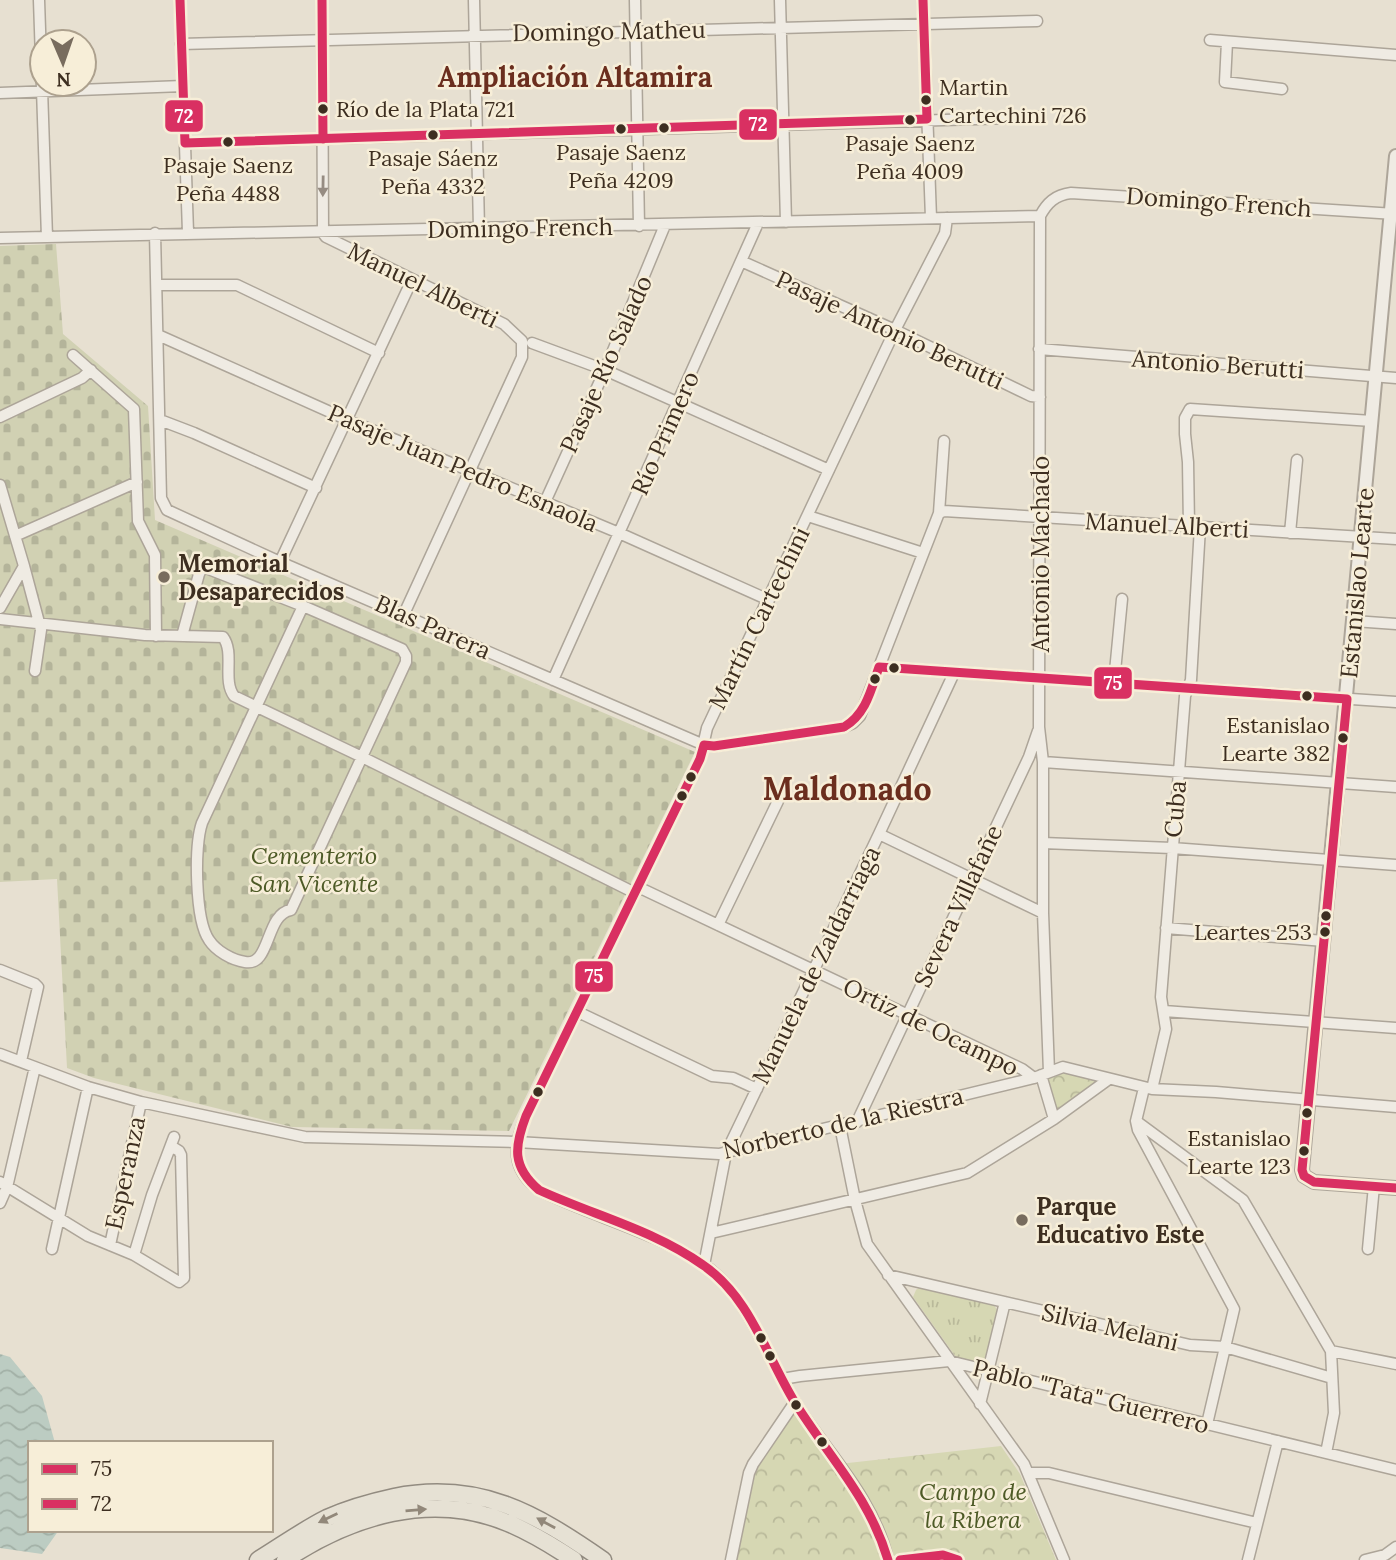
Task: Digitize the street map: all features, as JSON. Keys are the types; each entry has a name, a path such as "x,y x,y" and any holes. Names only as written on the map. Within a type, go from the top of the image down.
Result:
{"main road":[{"path":"258,1560 310,1528 346,1510 375,1501 433,1492 474,1495 517,1508 564,1533 603,1560"},
{"path":"285,1560 315,1541 351,1524 392,1513 435,1509 462,1510 506,1522 527,1531 574,1560"}],"street":[{"path":"39,0 40,28"},
{"path":"180,0 188,232"},
{"path":"322,0 323,233"},
{"path":"474,0 479,229"},
{"path":"635,0 639,226"},
{"path":"780,0 786,222"},
{"path":"923,0 931,218"},
{"name":"Domingo Matheu","path":"181,44 323,38 1037,21"},
{"path":"1210,40 1396,55"},
{"path":"1227,42 1225,82 1282,89"},
{"path":"98,89 183,86"},
{"path":"0,93 28,92"},
{"path":"42,98 47,237"},
{"path":"185,143 1040,117"},
{"name":"Estanislao Learte","path":"1374,1186 1314,1182 1304,1176 1302,1170 1376,376 1394,214 1396,156"},
{"name":"Domingo French","path":"1046,205 1057,196 1070,192 1394,214"},
{"name":"Antonio Machado","path":"1046,205 1040,216 1039,349 1039,727 1043,762 1041,1075 1054,1119"},
{"name":"Domingo French","path":"0,238 1040,216"},
{"name":"Martín Cartechini","path":"517,1142 526,1116 700,759 707,728 895,330 945,233 947,218"},
{"name":"Río Primero","path":"553,680 758,223"},
{"name":"Pasaje Río Salado","path":"545,502 605,370 665,225"},
{"path":"155,233 160,420 316,488"},
{"name":"Manuel Alberti","path":"323,233 326,237 503,324 527,342 605,370 829,470"},
{"name":"Pasaje Antonio Berutti","path":"741,261 895,330 1031,396 1040,397"},
{"path":"280,562 412,280"},
{"path":"157,285 237,285 379,353"},
{"name":"Pasaje Juan Pedro Esnaola","path":"158,335 348,420 619,533 769,600"},
{"path":"404,614 527,342"},
{"name":"Antonio Berutti","path":"1039,349 1396,378"},
{"path":"73,355 134,409 139,526 155,555 156,636"},
{"path":"0,417 82,378 91,370"},
{"path":"1189,526 1185,418 1191,409 1372,421"},
{"name":"Blas Parera","path":"160,420 161,498 164,507 172,513 704,745"},
{"path":"704,745 714,746 844,727 853,723 863,709 939,513 944,441"},
{"path":"1290,533 1297,460"},
{"path":"15,536 137,482"},
{"path":"0,485 40,623 41,636 35,671"},
{"name":"Manuel Alberti","path":"939,513 944,511 1396,539"},
{"path":"808,516 923,553"},
{"name":"Cuba","path":"1136,1121 1166,1028 1161,997 1179,771 1187,689 1191,680 1200,527"},
{"path":"0,608 24,566"},
{"path":"0,619 156,636 182,636 199,574 206,568 303,606 405,652 406,662 291,911 281,913 258,960 246,963 223,954 209,942 202,927 197,837 303,606"},
{"path":"1114,682 1122,599"},
{"path":"1354,621 1396,624"},
{"name":"Ortiz de Ocampo","path":"182,636 218,636 226,640 231,693 257,707 637,890 718,925 1022,1069 1041,1075"},
{"path":"879,667 1396,702"},
{"name":"Manuela de Zaldarriaga","path":"704,1265 726,1153 954,673"},
{"name":"Severa Villafañe","path":"857,1122 1029,757 1039,727"},
{"path":"1043,762 1396,787"},
{"path":"718,925 779,801"},
{"path":"879,834 1043,913"},
{"path":"1042,843 1172,848 1396,865"},
{"path":"1166,928 1324,941"},
{"path":"0,971 35,984 38,988 21,1061"},
{"path":"1164,1011 1396,1028"},
{"path":"578,1012 712,1076 733,1078 757,1089"},
{"name":"Norberto de la Riestra","path":"0,1055 88,1087 141,1102 305,1137 517,1142 726,1153 857,1122 1063,1067 1148,1089 1396,1107"},
{"path":"0,1203 35,1067"},
{"path":"711,1233 967,1173 1054,1119 1109,1079"},
{"path":"52,1249 88,1087"},
{"name":"Esperanza","path":"110,1245 141,1102"},
{"path":"1136,1121 1138,1130 1234,1309 1207,1424"},
{"path":"1136,1121 1243,1200 1331,1351 1334,1422 1326,1453"},
{"path":"840,1126 867,1244 1029,1473 1064,1560"},
{"path":"4,1185 88,1236 134,1255 174,1281 183,1281 181,1155 172,1141 148,1206 134,1255"},
{"path":"517,1142 519,1169 526,1180 539,1191 671,1247 704,1265 724,1282 735,1296 795,1402 853,1483 879,1531 888,1560"},
{"path":"1368,1249 1374,1186 1396,1188"},
{"name":"Silvia Melani","path":"888,1275 1191,1345 1225,1348 1332,1377"},
{"path":"980,1404 1004,1302"},
{"path":"1331,1351 1396,1364"},
{"name":"Pablo \"Tata\" Guerrero","path":"782,1379 949,1361 1396,1470"},
{"path":"731,1560 749,1473 795,1402"},
{"path":"1248,1560 1278,1441"},
{"path":"1029,1473 1049,1473 1257,1523"},
{"path":"1365,1560 1385,1555 1396,1547"},
{"path":"900,1560 943,1555 958,1560"}],"green space":[{"name":"Cementerio San Vicente","path":"56,244 63,334 148,406 155,520 695,752 509,1131 292,1127 94,1078 67,1068 57,879 0,882 0,246"},
{"path":"1064,1071 1104,1080 1056,1115 1047,1077"},
{"path":"920,1287 994,1305 997,1310 985,1360 981,1364 958,1360 913,1297"},
{"name":"Campo de la Ribera","path":"793,1410 830,1465 1001,1446 1020,1474 1056,1560 736,1560 756,1470"}],"water":[{"path":"0,1354 10,1357 42,1396 54,1441 28,1441 28,1532 58,1532 42,1554 0,1548"}],"transit line":[{"name":"72","path":"180,0 185,143 927,119"},
{"name":"72","path":"322,0 323,139"},
{"name":"72","path":"923,0 927,119"},
{"name":"75","path":"879,667 1347,699"},
{"name":"75","path":"704,745 714,746 844,727 863,708 879,667"},
{"name":"75","path":"1304,1176 1302,1170 1347,699"},
{"name":"75","path":"704,745 700,759 526,1116 519,1137 520,1165 539,1190 664,1242 703,1265 733,1293 756,1328 794,1401 859,1496 880,1537 888,1560"},
{"name":"75","path":"1304,1176 1314,1182 1396,1188"},
{"name":"75","path":"900,1560 943,1555 958,1560"}],"place":[{"name":"Martin Cartechini 726","path":"926,100"},
{"name":"Río de la Plata 721","path":"323,109"},
{"name":"Pasaje Saenz Peña 4009","path":"910,120"},
{"name":"Pasaje Saenz Peña 4209","path":"621,129"},
{"name":"Pasaje Sáenz Peña 4332","path":"433,135"},
{"name":"Pasaje Saenz Peña 4488","path":"228,142"},
{"name":"Memorial Desaparecidos","path":"164,577"},
{"name":"Estanislao Learte 382","path":"1343,738"},
{"name":"Leartes 253","path":"1325,932"},
{"name":"Estanislao Learte 123","path":"1304,1151"},
{"name":"Parque Educativo Este","path":"1022,1220"}],"district":[{"name":"Ampliación Altamira","path":"575,77"},
{"name":"Maldonado","path":"847,788"}]}
